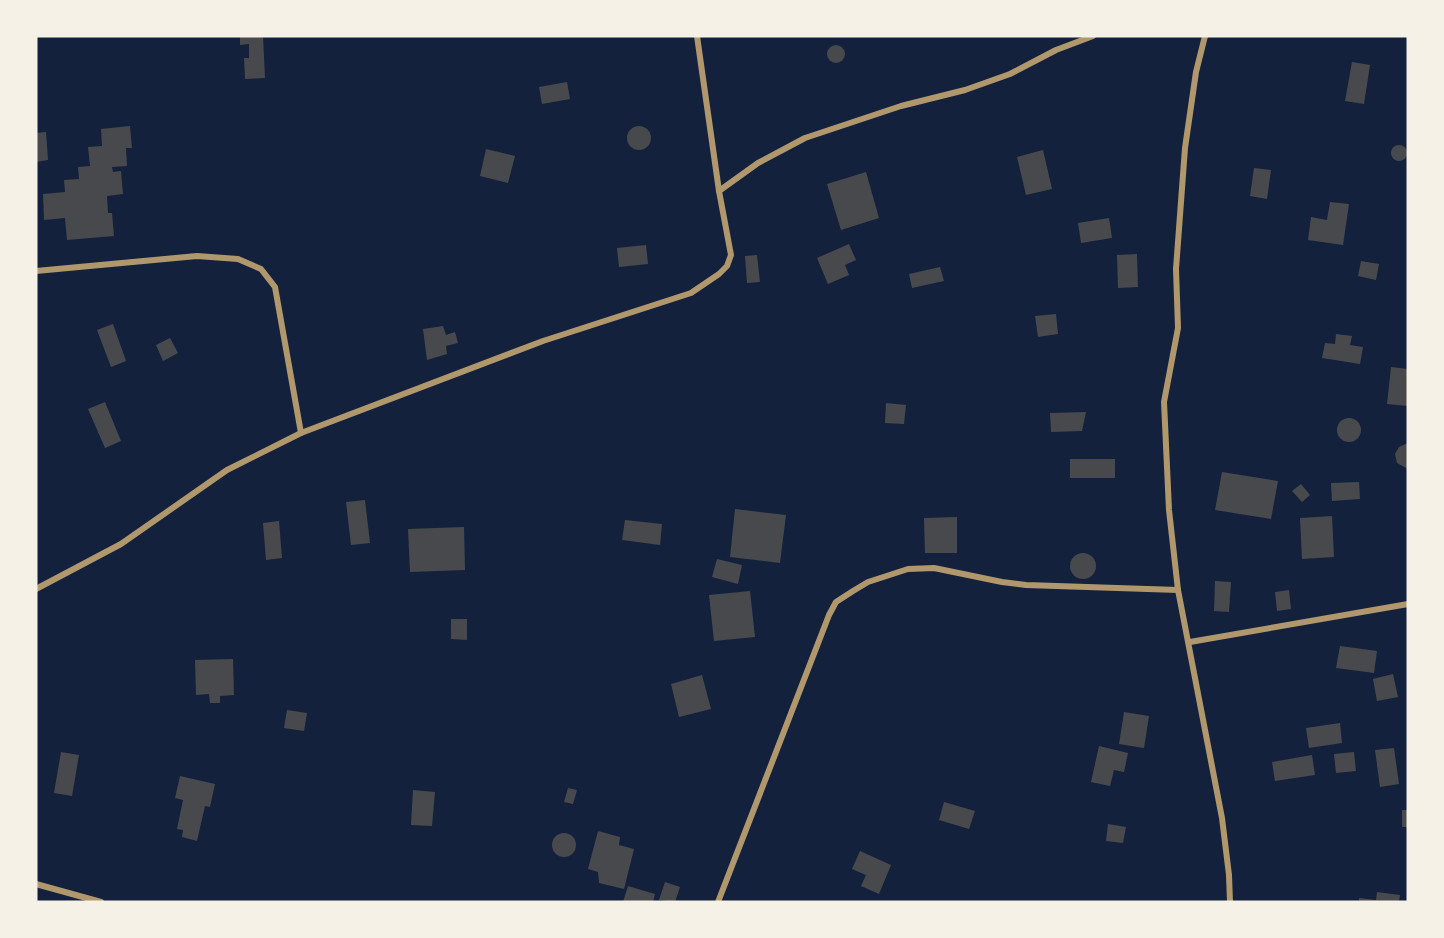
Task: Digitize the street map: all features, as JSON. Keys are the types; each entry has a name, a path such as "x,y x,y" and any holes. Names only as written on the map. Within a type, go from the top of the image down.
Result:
{"street":[{"path":"36,589 121,544 227,470 301,433 543,341 691,293 720,274 727,266 730,255 697,36"},
{"path":"719,191 758,163 805,138 901,106 965,90 1010,74 1056,50 1094,36"},
{"path":"1205,36 1196,72 1185,148 1176,269 1178,328 1164,402 1169,510 1178,590 1190,642 1222,818 1230,902"},
{"path":"36,271 197,256 238,259 261,269 275,287 301,433"},
{"path":"718,902 829,615 837,602 852,591 868,582 908,569 934,568 1026,585 1178,590"},
{"path":"1190,642 1408,604"},
{"path":"36,884 101,902"}],"building":[{"path":"240,36 263,36 265,78 245,79 244,58 249,58 249,44 240,45"},
{"path":"836,45 842,48 845,54 842,60 836,63 830,60 827,54 830,48"},
{"path":"1352,62 1370,65 1364,104 1345,101"},
{"path":"567,82 570,99 542,104 539,87"},
{"path":"130,126 132,148 126,148 127,166 112,167 113,172 121,171 123,194 107,196 108,213 112,213 114,236 67,240 65,218 44,220 43,194 65,192 64,180 79,179 78,167 90,166 88,147 102,146 101,129"},
{"path":"639,126 648,129 651,138 648,147 639,150 630,147 627,138 630,129"},
{"path":"46,132 48,160 36,162 36,133"},
{"path":"1399,145 1405,147 1407,153 1405,159 1399,161 1393,159 1391,153 1393,147"},
{"path":"486,149 515,156 508,183 480,176"},
{"path":"1043,150 1052,189 1026,195 1017,157"},
{"path":"1254,168 1271,170 1267,199 1250,196"},
{"path":"866,172 879,218 841,230 827,184"},
{"path":"1330,202 1349,204 1343,245 1308,240 1311,217 1327,220"},
{"path":"1109,218 1112,238 1081,243 1078,223"},
{"path":"849,244 856,260 845,265 849,275 828,284 817,258"},
{"path":"646,245 648,264 619,267 617,248"},
{"path":"1137,254 1138,287 1118,288 1117,255"},
{"path":"757,255 760,282 747,283 745,256"},
{"path":"1361,261 1379,264 1376,280 1358,276"},
{"path":"940,267 944,281 912,288 909,274"},
{"path":"1056,314 1058,334 1038,337 1035,316"},
{"path":"113,324 126,361 111,367 97,330"},
{"path":"443,326 446,335 455,332 458,343 446,346 447,354 427,360 423,329"},
{"path":"1336,334 1352,336 1350,345 1363,347 1360,364 1322,358 1325,343 1335,344"},
{"path":"170,338 178,353 163,361 156,345"},
{"path":"1391,367 1408,369 1408,406 1387,404"},
{"path":"105,402 121,441 105,448 88,409"},
{"path":"886,403 906,405 904,424 885,423"},
{"path":"1086,412 1082,431 1051,432 1050,413"},
{"path":"1349,418 1358,421 1361,430 1358,439 1349,442 1340,439 1337,430 1340,421"},
{"path":"1408,443 1408,469 1397,463 1395,454 1399,447"},
{"path":"1070,459 1115,459 1115,478 1070,478"},
{"path":"1222,472 1278,481 1271,519 1215,510"},
{"path":"1359,482 1360,499 1332,501 1331,483"},
{"path":"1301,484 1310,495 1302,502 1292,491"},
{"path":"365,500 370,543 351,545 346,502"},
{"path":"735,509 786,515 780,563 730,557"},
{"path":"1332,516 1334,557 1302,559 1300,518"},
{"path":"957,517 957,553 925,553 924,518"},
{"path":"625,520 662,524 660,545 622,540"},
{"path":"279,521 282,558 266,560 263,523"},
{"path":"464,527 465,570 410,572 408,529"},
{"path":"1083,553 1092,557 1096,566 1092,575 1083,579 1074,575 1070,566 1074,557"},
{"path":"717,559 742,565 738,584 712,577"},
{"path":"1215,581 1231,582 1229,612 1214,611"},
{"path":"1289,590 1291,609 1277,611 1275,592"},
{"path":"750,591 755,637 714,641 709,595"},
{"path":"451,619 467,619 467,640 451,639"},
{"path":"1340,646 1377,651 1374,673 1336,668"},
{"path":"233,659 234,695 220,696 220,703 210,703 209,694 196,695 195,660"},
{"path":"1393,674 1398,697 1377,701 1373,679"},
{"path":"702,675 711,709 679,717 671,684"},
{"path":"287,710 307,713 304,731 284,728"},
{"path":"1124,712 1149,716 1144,748 1119,744"},
{"path":"1340,723 1342,743 1309,748 1306,728"},
{"path":"1099,746 1128,753 1124,772 1114,770 1110,786 1091,782"},
{"path":"1394,748 1399,784 1380,787 1375,750"},
{"path":"61,752 79,755 72,796 54,793"},
{"path":"1354,752 1356,771 1336,773 1334,754"},
{"path":"1312,755 1315,775 1275,781 1272,762"},
{"path":"180,776 215,784 210,807 205,806 197,841 182,837 183,830 177,829 183,800 175,798"},
{"path":"568,788 577,790 573,804 564,802"},
{"path":"413,790 435,792 432,826 411,825"},
{"path":"944,802 975,811 969,829 939,820"},
{"path":"1402,810 1408,810 1408,827 1402,827"},
{"path":"1108,824 1126,827 1123,843 1106,841"},
{"path":"598,831 620,837 619,845 634,849 624,889 599,883 598,872 588,869"},
{"path":"564,833 573,836 576,845 573,854 564,857 555,854 552,845 555,836"},
{"path":"860,851 891,865 879,894 861,886 866,875 852,869"},
{"path":"665,882 680,887 675,902 659,900"},
{"path":"628,886 655,894 653,902 623,902"},
{"path":"1377,892 1400,895 1399,902 1359,902 1359,898 1376,900"}]}
